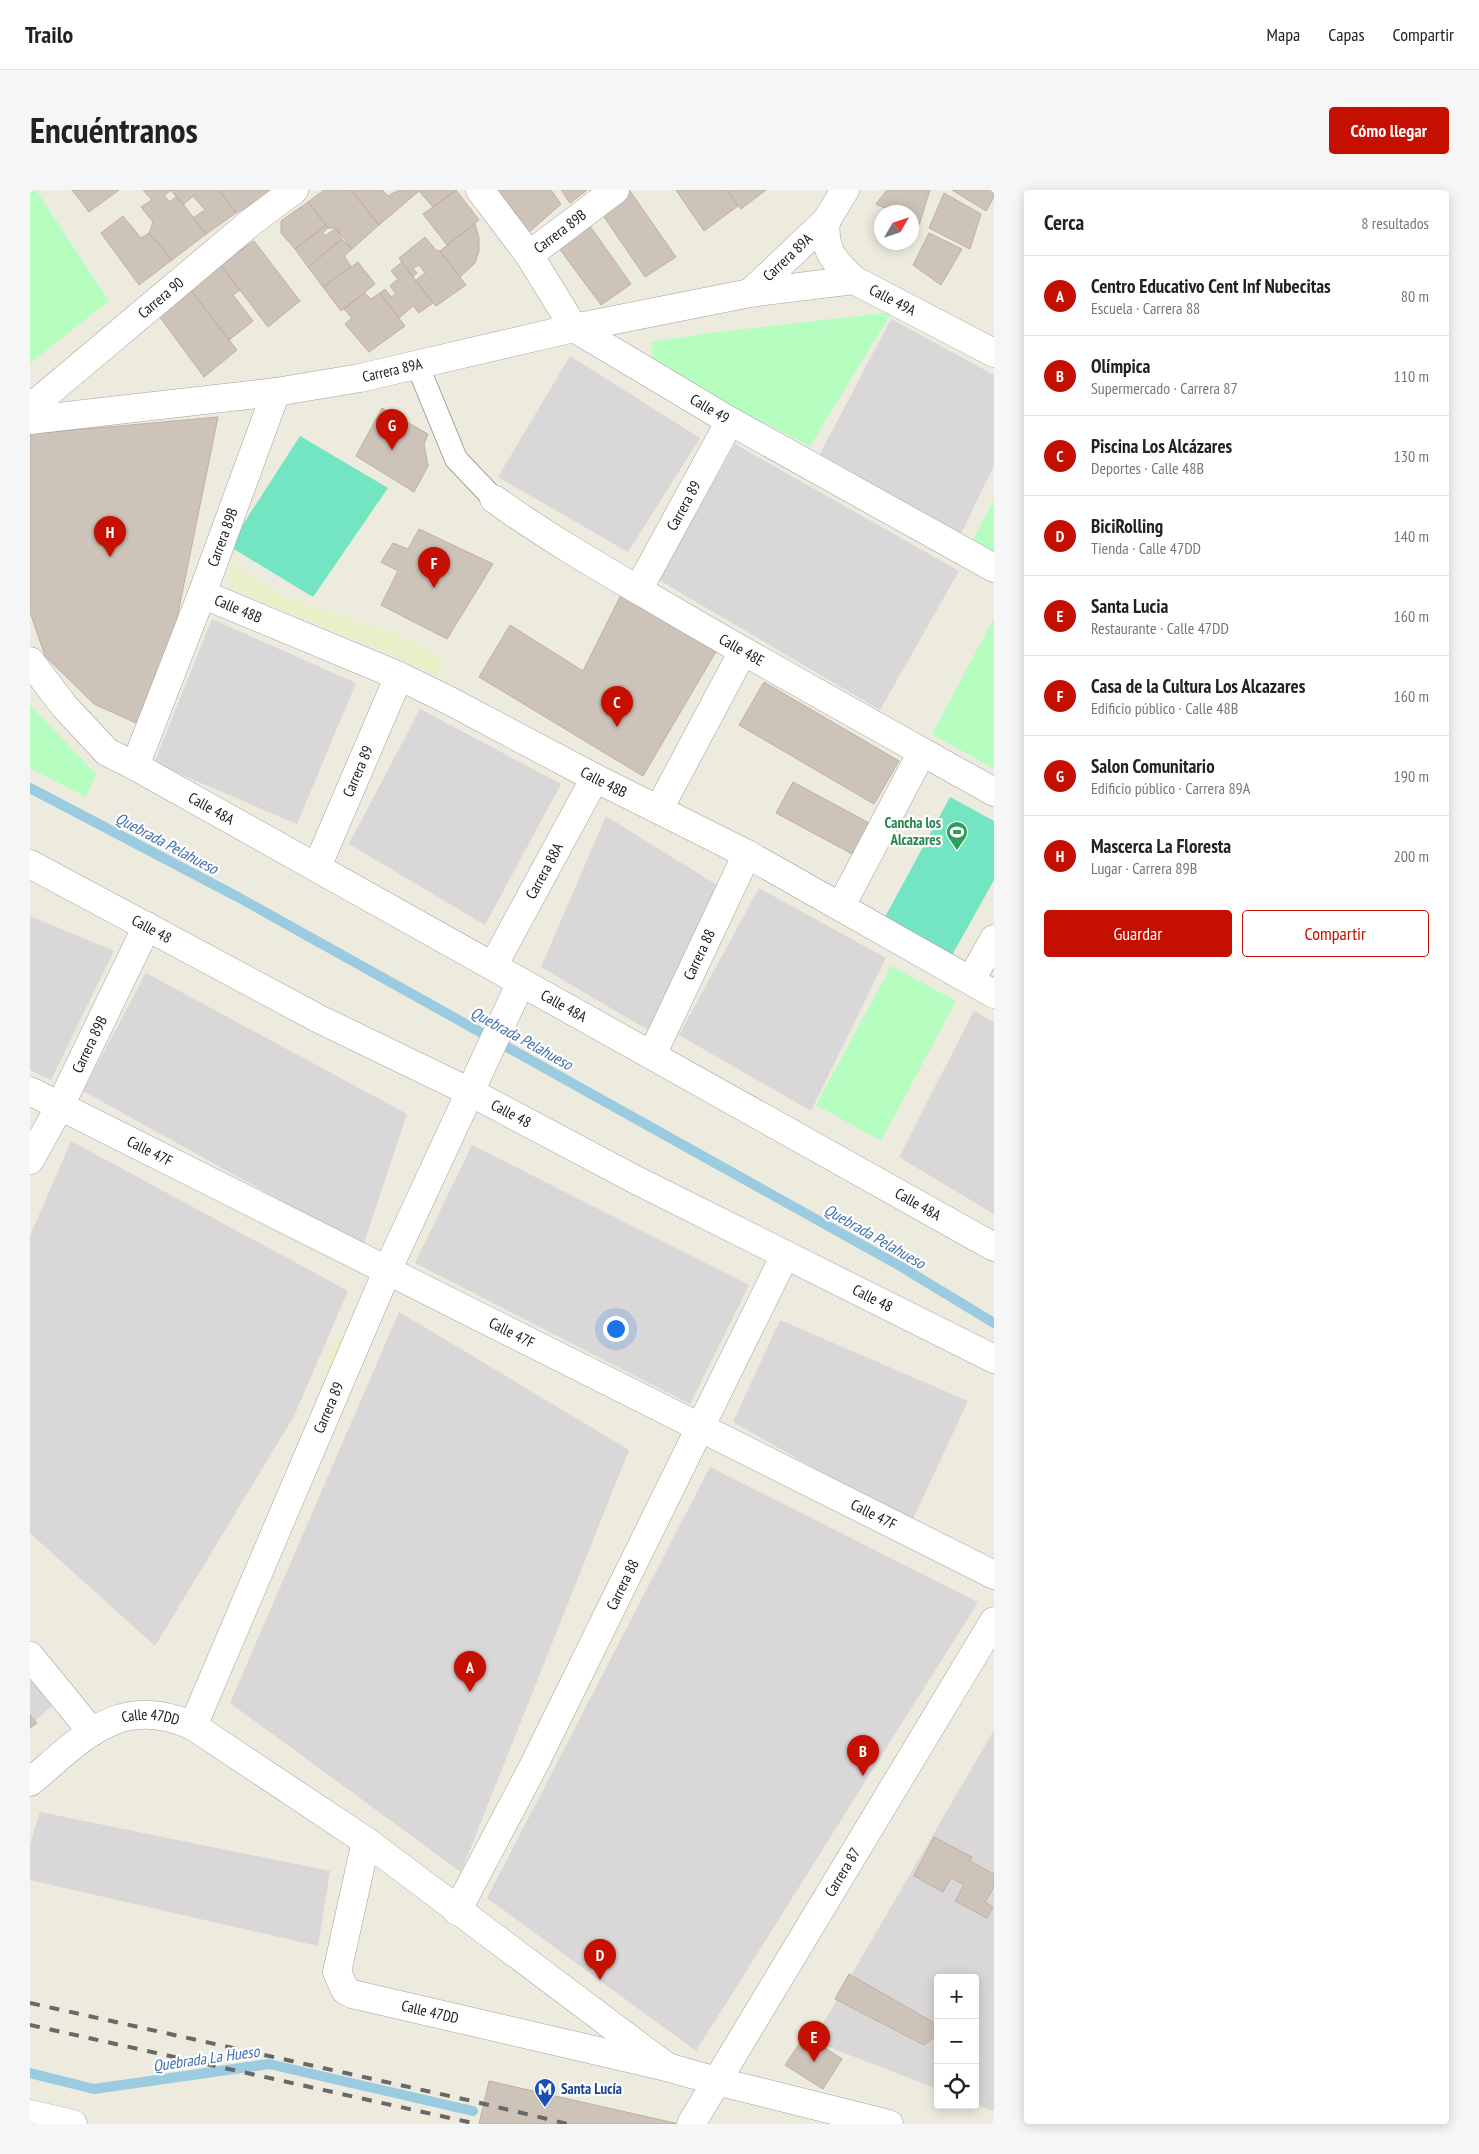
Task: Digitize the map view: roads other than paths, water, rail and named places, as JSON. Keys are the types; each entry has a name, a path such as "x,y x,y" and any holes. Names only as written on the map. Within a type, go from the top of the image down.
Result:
{"street":[{"name":"Carrera 90","path":"30,408 250,223 293,190"},
{"name":"Calle 49","path":"480,190 529,255 574,328 730,421 994,568"},
{"name":"Carrera 89B","path":"529,255 615,190"},
{"path":"826,221 845,190"},
{"name":"Calle 49A","path":"826,221 826,243 830,253 854,280 994,353"},
{"name":"Carrera 89A","path":"750,293 826,221"},
{"name":"Carrera 89A","path":"30,420 276,392 360,378 574,328 750,293 854,280"},
{"path":"417,364 456,460 494,499"},
{"name":"Carrera 89B","path":"135,766 202,594 276,392"},
{"name":"Carrera 89","path":"638,590 730,421"},
{"name":"Calle 48E","path":"494,499 518,516 638,590 994,792"},
{"name":"Calle 48B","path":"202,594 399,676 595,778 747,854 994,994"},
{"path":"659,809 743,651"},
{"path":"30,661 64,706 107,752 135,766"},
{"name":"Carrera 89","path":"317,867 399,676"},
{"path":"840,906 922,752"},
{"name":"Calle 48A","path":"135,766 492,966 516,992 652,1055 994,1247"},
{"name":"Carrera 88A","path":"492,966 595,778"},
{"name":"Carrera 88","path":"652,1055 747,854"},
{"name":"Calle 48","path":"30,864 321,1020 475,1083 636,1180 922,1321 994,1359"},
{"name":"Carrera 89B","path":"30,1160 60,1106 147,926"},
{"path":"971,980 994,939"},
{"name":"Carrera 89","path":"193,1726 387,1271 516,992"},
{"name":"Calle 47F","path":"30,1091 994,1574"},
{"name":"Carrera 88","path":"457,1911 534,1765 785,1255"},
{"name":"Carrera 87","path":"691,2124 994,1621"},
{"path":"30,1656 92,1732 30,1782"},
{"name":"Calle 47DD","path":"92,1732 112,1720 140,1714 167,1717 193,1726 366,1841 666,2067"},
{"name":"Calle 47DD","path":"366,1841 337,1972 346,1990 352,1994 666,2067 889,2124"},
{"path":"30,2114 73,2124"}],"waterway":[{"name":"Quebrada Pelahueso","path":"30,788 236,896 900,1266 994,1323"},
{"name":"Quebrada La Hueso","path":"30,2073 94,2089 269,2064 473,2111"}],"railway":[{"path":"30,2003 568,2124"},
{"path":"30,2025 477,2124"}],"place":[{"name":"Salon Comunitario","path":"392,450"},
{"name":"Mascerca La Floresta","path":"110,557"},
{"name":"Casa de la Cultura Los Alcazares","path":"434,588"},
{"name":"Piscina Los Alcázares","path":"617,727"},
{"name":"Cancha los Alcazares","path":"957,851"},
{"name":"Centro Educativo Cent Inf Nubecitas","path":"470,1692"},
{"name":"Olímpica","path":"863,1776"},
{"name":"BiciRolling","path":"600,1980"},
{"name":"Santa Lucia","path":"814,2062"},
{"name":"Santa Lucía","path":"545,2108"}]}
